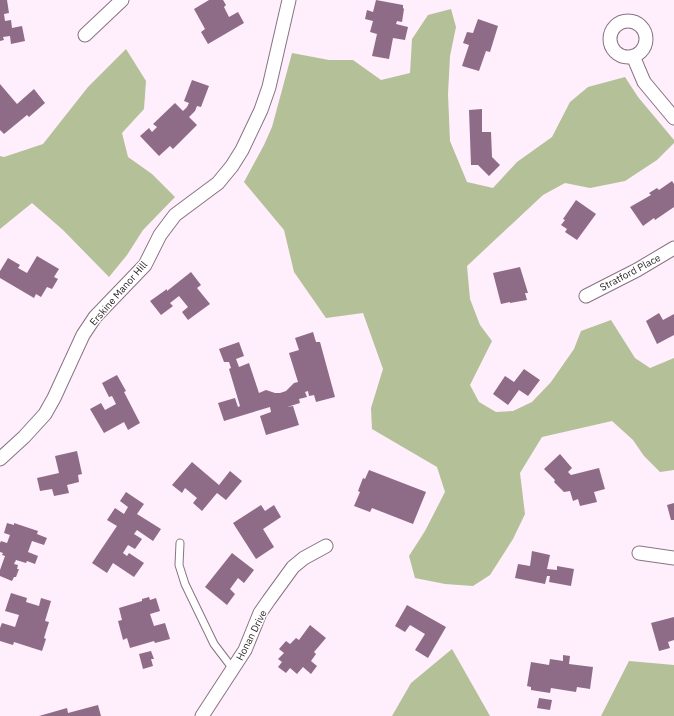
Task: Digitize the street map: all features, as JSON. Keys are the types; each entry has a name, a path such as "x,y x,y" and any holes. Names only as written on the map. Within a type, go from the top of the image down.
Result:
{"street":[{"path":"85,34 122,0"},
{"name":"Erskine Manor Hill","path":"0,459 24,438 45,414 83,335 95,317 145,265 169,221 218,183 232,166 242,150 261,110 269,87 289,0"},
{"path":"633,56 644,82 674,118"},
{"name":"Stratford Place","path":"586,296 637,270 674,248"},
{"name":"Honan Drive","path":"202,716 245,650 260,613 293,567 304,558 326,546"},
{"path":"639,553 674,558"}],"lane":[{"path":"180,543 179,565 185,584 214,644 233,669"}],"green space":[{"path":"451,9 456,27 450,56 448,94 450,141 467,182 493,188 517,162 552,137 570,102 588,87 625,77 638,97 674,140 674,143 657,160 625,181 590,188 565,183 543,195 467,266 470,299 480,325 492,341 470,385 479,402 496,412 513,411 532,402 551,382 574,349 581,331 611,320 635,358 650,368 674,358 674,470 660,472 644,456 633,440 612,421 542,437 520,473 525,514 513,539 490,575 473,586 445,584 415,578 409,556 425,531 445,492 437,467 372,429 371,408 383,369 363,313 326,318 294,272 284,230 244,182 272,127 292,53 329,60 353,60 381,80 410,73 412,39 428,15"},
{"path":"126,49 146,81 144,109 122,133 128,157 152,174 175,197 143,230 127,255 109,277 63,230 32,203 0,229 0,156 4,157 43,144 88,87"},
{"path":"452,649 490,716 392,716 411,683"},
{"path":"629,661 674,665 674,716 601,716"}],"building":[{"path":"0,0 7,0 9,13 4,14 5,21 11,20 12,28 22,26 25,41 11,44 10,36 3,37 4,40 0,41"},
{"path":"209,0 223,0 226,5 224,7 229,17 238,12 244,23 208,44 201,32 205,29 194,9"},
{"path":"376,0 403,5 404,9 402,22 397,21 396,24 408,27 405,40 393,38 389,59 372,56 377,34 370,32 373,21 365,19 367,10 373,12"},
{"path":"478,19 498,26 490,52 486,51 479,71 462,66 469,45 463,43 467,32 473,33"},
{"path":"192,80 209,86 201,107 197,106 195,111 189,117 197,125 173,149 170,146 159,156 140,136 149,128 152,132 157,127 153,124 175,103 183,111 187,107 189,103 184,101"},
{"path":"0,84 17,104 34,89 45,103 29,117 27,115 4,134 0,130"},
{"path":"482,109 482,132 491,132 492,157 500,165 489,176 478,165 471,165 469,110"},
{"path":"672,181 674,184 674,207 643,226 630,207 651,195 649,193 657,188 659,190"},
{"path":"576,200 596,214 577,240 565,232 567,229 561,225 565,220 563,219"},
{"path":"37,256 59,269 54,277 58,279 52,289 47,287 41,297 36,294 34,298 0,278 0,271 8,258 20,265 18,268 27,273"},
{"path":"520,267 528,293 525,293 527,300 501,304 493,273"},
{"path":"191,272 201,285 197,288 210,304 188,320 182,312 188,307 179,296 170,303 173,306 161,315 150,301 167,289 167,291"},
{"path":"659,313 663,320 674,314 674,335 657,344 646,321"},
{"path":"313,332 316,342 320,342 335,397 316,402 314,395 309,396 308,391 305,392 307,397 299,399 300,403 287,407 293,406 299,425 266,435 260,416 271,412 270,407 224,421 218,403 235,398 238,407 240,406 229,369 231,368 229,362 224,362 219,349 239,342 244,356 236,359 239,367 249,363 259,393 266,390 280,393 286,391 294,383 298,382 289,353 299,350 295,338"},
{"path":"524,369 540,380 528,396 519,390 508,405 493,394 505,376 514,382"},
{"path":"117,375 126,391 124,392 140,423 128,430 124,422 104,433 90,409 101,403 105,410 116,404 112,396 109,397 102,383"},
{"path":"77,451 82,474 78,475 79,482 67,485 69,493 54,496 52,489 40,491 37,478 59,473 55,456"},
{"path":"560,454 572,468 568,472 571,475 599,468 605,489 594,492 597,502 580,506 578,499 573,501 570,491 564,492 554,482 555,480 544,469"},
{"path":"192,462 219,485 230,471 242,481 226,500 217,493 202,511 193,503 197,498 185,488 182,493 172,485"},
{"path":"369,470 426,492 413,524 372,508 370,512 354,506 360,492 358,491 363,478 365,479"},
{"path":"126,492 144,504 137,514 161,529 153,541 137,530 134,534 142,539 135,549 128,545 123,553 127,556 129,553 144,563 134,577 113,563 107,573 92,563 117,526 107,520 115,508 124,514 128,507 120,501"},
{"path":"674,503 674,520 671,520 667,505"},
{"path":"261,505 265,511 274,505 281,517 263,529 274,547 256,559 233,523"},
{"path":"7,523 14,525 14,523 38,531 37,534 47,538 44,545 32,541 28,552 38,556 35,564 27,561 26,563 16,560 14,564 18,565 17,569 19,569 16,577 14,577 12,581 0,576 0,570 5,556 0,552 0,543 1,541 7,543 10,535 4,533"},
{"path":"532,551 550,555 547,569 557,570 557,566 574,569 571,586 549,582 550,576 547,576 545,584 515,578 518,564 530,566"},
{"path":"232,553 254,570 244,583 238,578 230,589 235,594 227,605 205,587"},
{"path":"11,593 27,598 26,602 39,606 41,598 51,601 45,621 49,622 42,651 14,642 13,645 0,641 0,628 2,623 15,627 19,615 5,611"},
{"path":"149,597 150,600 156,598 160,611 150,614 154,626 165,623 170,639 155,643 154,641 130,648 127,638 123,640 118,621 122,620 119,608 142,601 142,599"},
{"path":"407,605 446,627 428,658 415,650 425,634 410,625 405,632 395,626"},
{"path":"674,617 674,640 668,642 670,648 659,651 651,623"},
{"path":"310,625 326,638 314,652 316,654 311,661 317,666 311,674 303,667 297,674 290,668 286,673 278,667 282,662 278,659 284,653 279,649 286,641 290,644 296,638 299,640"},
{"path":"151,651 154,659 151,659 153,666 143,669 139,654"},
{"path":"563,655 570,656 569,664 593,667 590,689 577,687 576,692 551,688 550,693 531,690 531,687 527,686 531,662 549,665 550,659 563,661"},
{"path":"539,698 552,700 550,710 537,708"},
{"path":"98,705 101,716 39,716 67,708 68,713"}]}
